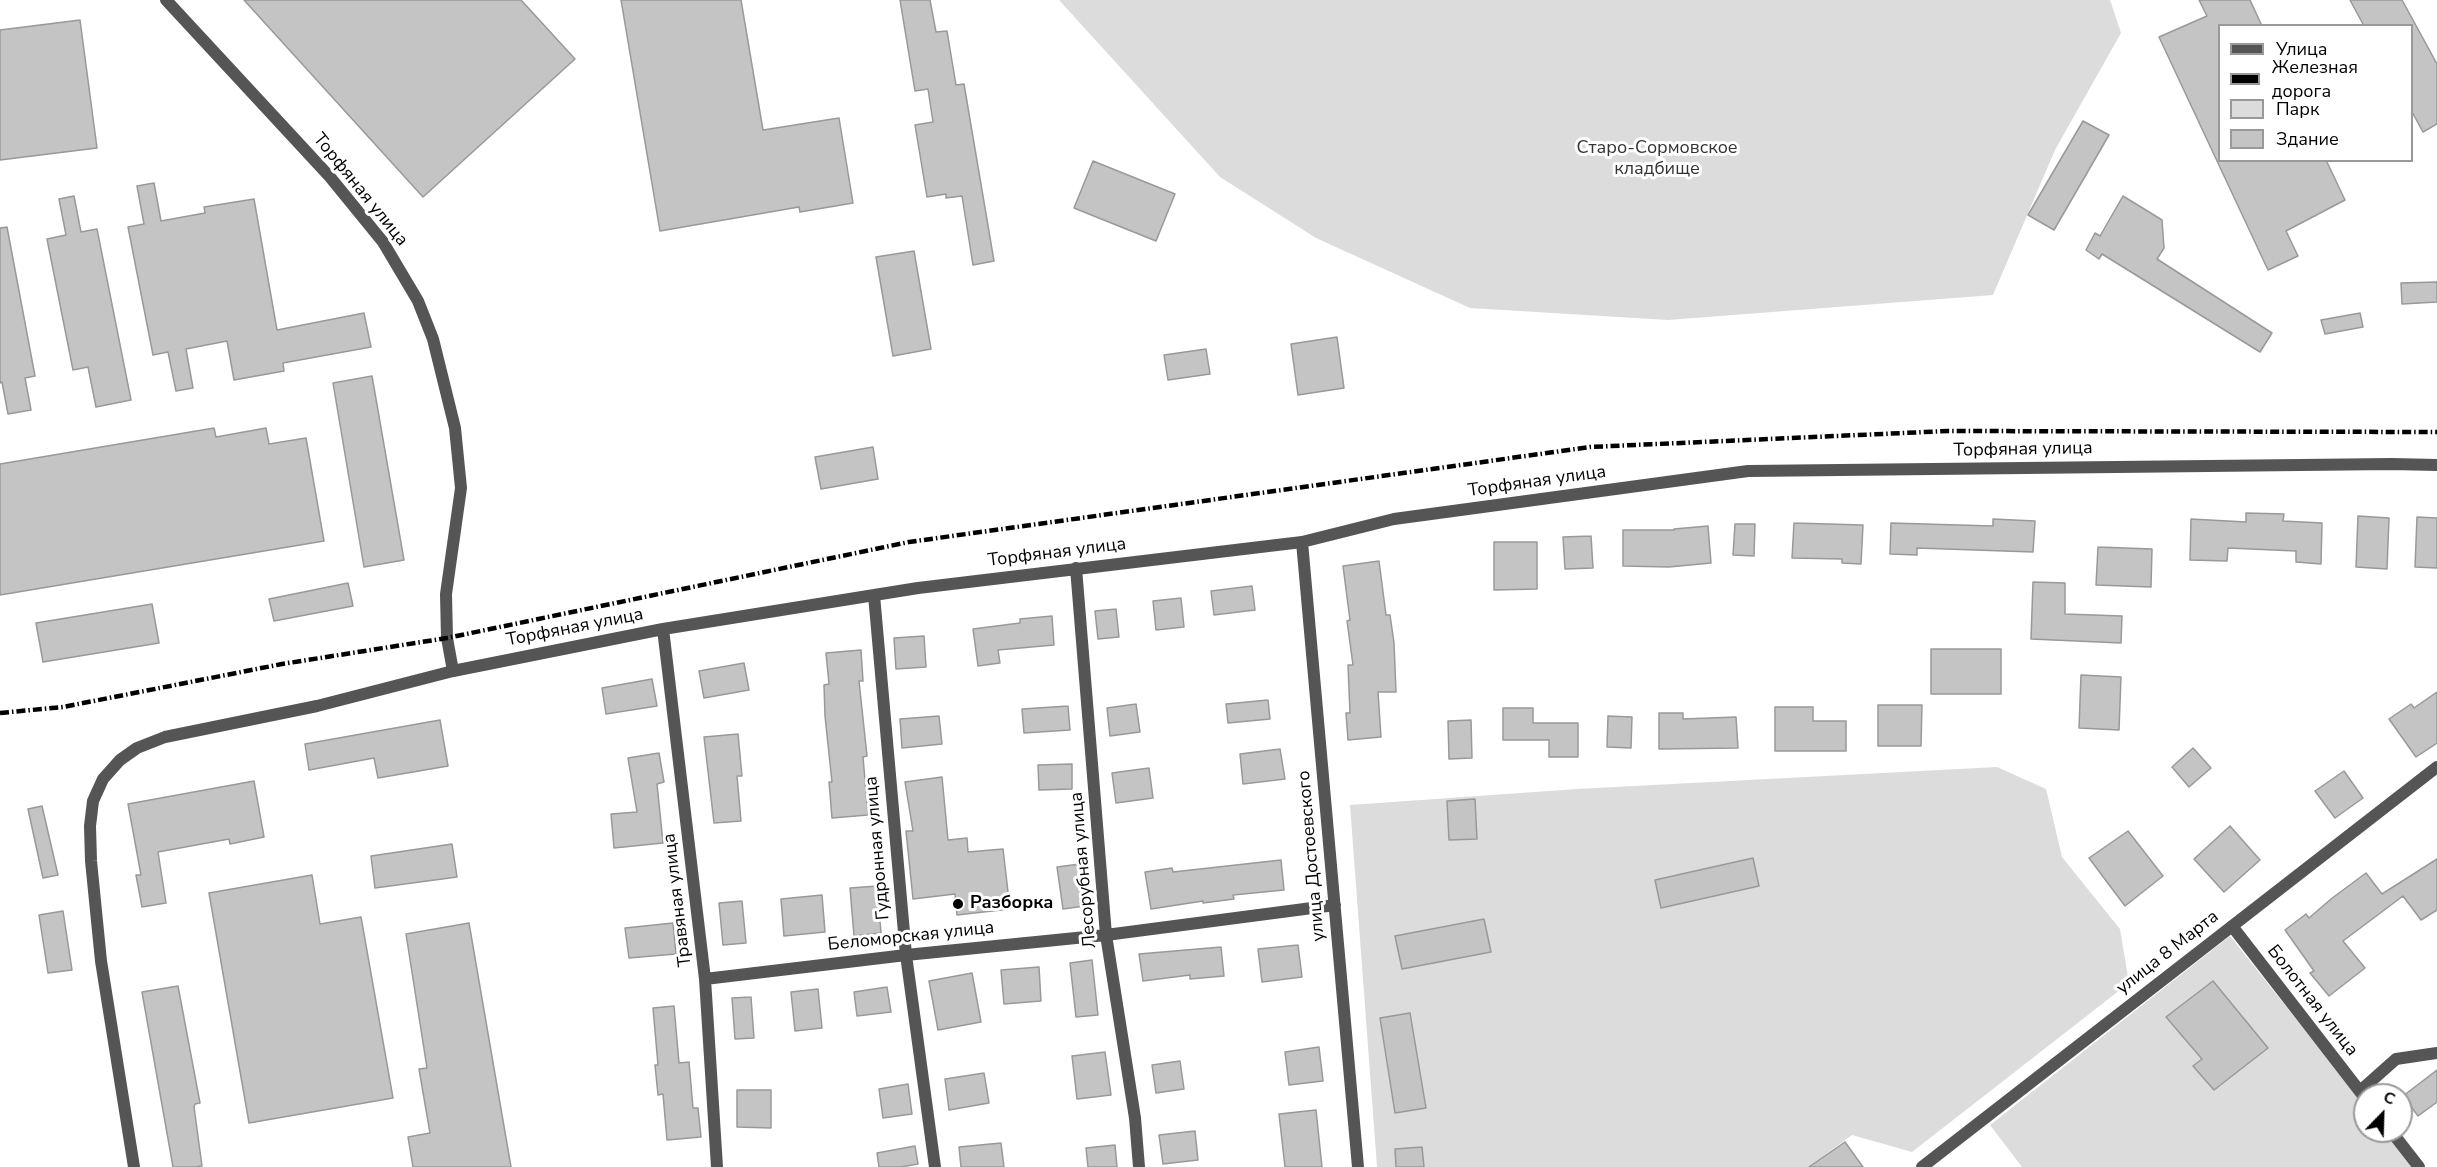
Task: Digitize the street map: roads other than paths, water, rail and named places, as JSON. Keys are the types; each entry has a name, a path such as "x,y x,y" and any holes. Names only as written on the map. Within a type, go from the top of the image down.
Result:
{"street":[{"name":"Торфяная улица","path":"166,0 330,177 383,242 418,301 433,339 456,428 459,458 461,488 446,594 447,638 453,671 663,629 918,588 1302,542 1394,519 1748,471 2437,465"},
{"name":"улица Достоевского","path":"1302,542 1358,1167"},
{"name":"Лесорубная улица","path":"1076,568 1106,935 1135,1118 1139,1167"},
{"name":"Гудронная улица","path":"874,595 906,955 935,1167"},
{"name":"Травяная улица","path":"663,629 705,979 717,1167"},
{"path":"134,1167 101,961 91,861 90,826 93,801 103,779 120,760 137,748 165,737 317,706 453,671"},
{"name":"улица 8 Марта","path":"1922,1167 2437,767"},
{"name":"Беломорская улица","path":"705,979 906,955 1106,935 1335,905"},
{"name":"Болотная улица","path":"2232,926 2353,1083"},
{"path":"2373,1083 2396,1059 2437,1053"},
{"path":"2400,1143 2419,1167"}],"railway":[{"path":"0,713 63,707 282,664 447,638 909,542 1590,447 1948,431 2437,432"}],"place":[{"name":"Разборка","path":"958,904"}],"park label":[{"name":"Старо-Сормовское кладбище","path":"1657,159"}]}
